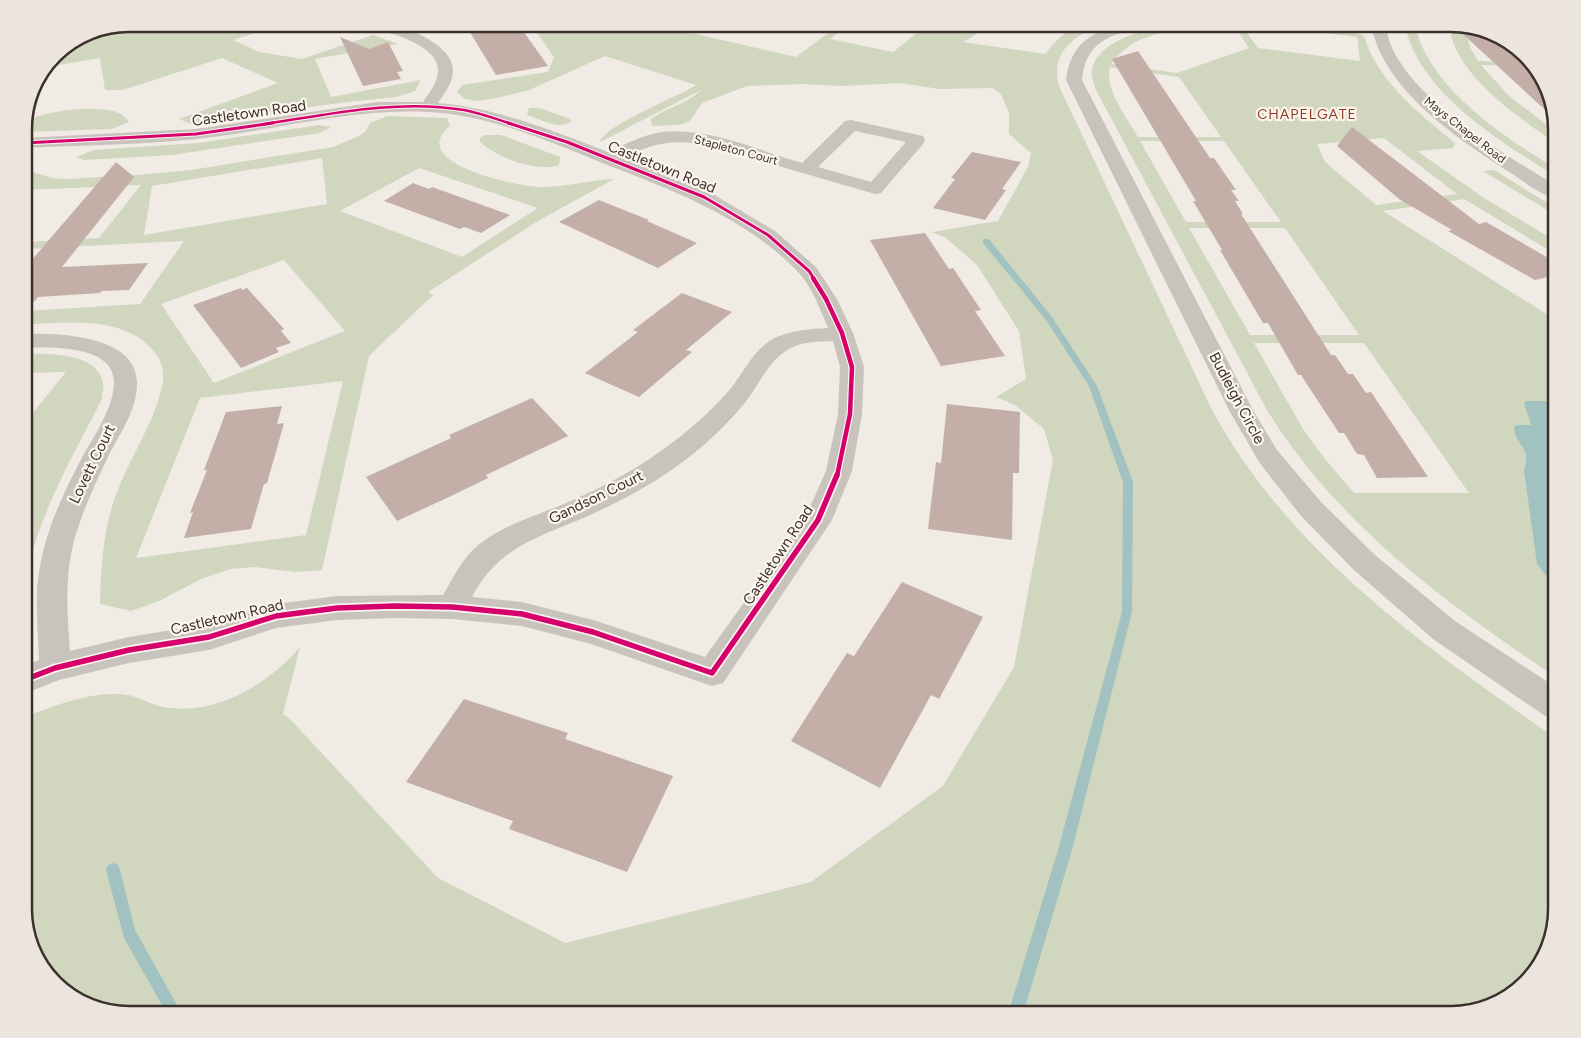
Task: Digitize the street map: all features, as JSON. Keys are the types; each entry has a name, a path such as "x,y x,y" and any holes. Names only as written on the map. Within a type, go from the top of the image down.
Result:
{"street":[{"path":"396,32 428,44 443,58 446,65 444,79 428,107"},
{"name":"Budleigh Circle","path":"1110,32 1086,46 1078,56 1074,66 1074,80 1242,412 1268,456 1312,509 1365,563 1444,630 1548,700"},
{"name":"Mays Chapel Road","path":"1380,32 1382,42 1390,57 1412,87 1433,108 1496,156 1548,188"},
{"name":"Castletown Road","path":"33,143 196,134 378,107 428,107 463,110 488,116 566,142 704,197 768,235 809,271 826,299 842,333 852,367 850,414 839,471 818,520 712,674 593,632 522,614 452,607 394,606 337,608 276,616 209,637 129,650 55,668 33,677"},
{"name":"Stapleton Court","path":"608,159 641,144 663,137 678,136 714,141 806,169 875,189 917,140 851,125 806,169"},
{"name":"Gandson Court","path":"452,607 477,565 495,548 524,530 621,488 665,461 699,433 736,398 766,356 779,345 799,338 842,333"},
{"name":"Lovett Court","path":"33,341 56,341 99,350 116,358 125,374 125,395 71,506 59,546 52,587 55,668"}],"green space":[{"path":"130,32 258,32 233,40 259,52 302,59 373,35 398,44 315,59 331,97 421,80 415,91 396,97 191,124 179,119 278,83 222,58 123,90 105,90 100,58 58,65 81,46 112,34"},
{"path":"537,32 687,32 796,57 828,33 823,32 840,32 830,39 893,52 918,32 980,32 963,42 1045,54 1058,39 1068,32 1086,32 1075,39 1062,54 1058,63 1059,86 1212,410 1244,461 1280,509 1321,553 1365,594 1411,633 1548,733 1548,921 1541,945 1524,972 1505,989 1488,998 1464,1005 1451,1006 130,1006 117,1005 93,998 66,981 46,957 34,927 33,714 70,701 106,694 125,694 163,707 183,709 202,707 239,695 256,685 272,674 300,647 283,714 289,718 438,878 565,943 811,882 943,786 1014,667 1053,460 1044,429 1015,405 996,397 1026,379 1019,331 977,265 946,238 932,232 998,221 1028,167 1031,153 1009,134 1009,113 1001,94 993,88 940,89 899,83 844,86 803,84 747,86 702,103 690,121 679,125 652,126 651,119 696,95 701,90 600,142 605,135 628,120 696,85 605,56 529,90 497,98 477,101 465,99 457,92 462,85 548,72 554,57"},
{"path":"1139,32 1167,32 1150,36 1135,43 1122,52 1111,64 1177,73 1249,48 1238,32 1246,32 1258,48 1360,61 1357,37 1316,32 1355,32 1364,36 1370,52 1389,82 1401,96 1455,143 1453,148 1417,151 1484,198 1548,237 1548,250 1464,199 1383,211 1548,315 1548,672 1436,591 1361,526 1327,490 1295,451 1267,410 1096,90 1092,71 1096,60 1104,50 1128,36","holes":["1110,67 1179,77 1221,137 1138,137 1113,94 1109,76","1384,138 1457,194 1376,205 1325,162 1317,144","1140,141 1224,141 1281,222 1186,222","1189,228 1285,228 1359,335 1250,335","1254,343 1364,343 1469,493 1354,493 1303,429"]},
{"path":"1408,32 1417,32 1422,47 1435,69 1471,109 1548,164 1548,171 1488,132 1465,113 1426,72 1413,49"},
{"path":"1451,32 1466,33 1471,49 1478,61 1521,63 1524,66 1481,65 1508,95 1548,126 1548,138 1507,108 1490,93 1462,60 1453,42"},
{"path":"529,108 540,108 570,119 571,122 560,125 549,123 527,115"},
{"path":"80,109 100,109 114,111 125,117 129,122 112,129 33,132 33,118 51,113"},
{"path":"387,116 447,118 450,126 440,139 442,151 452,161 469,170 509,182 538,187 614,179 538,221 428,292 433,295 369,356 322,570 295,572 255,567 230,569 201,579 159,601 131,611 100,604 102,561 112,506 122,479 147,429 157,404 163,381 162,367 159,358 144,341 129,333 113,327 95,324 33,324 33,310 140,304 184,241 33,249 33,242 99,238 141,185 33,190 33,172 53,178 67,179 191,170 333,147 365,132 370,123","holes":["322,158 327,204 144,235 152,186","419,168 538,208 462,257 340,211","284,260 345,331 214,383 161,304","343,381 306,535 136,558 200,398"]},
{"path":"319,125 331,127 320,133 172,155 84,160 76,157 94,150 198,143"},
{"path":"485,135 501,135 560,157 559,165 540,167 506,158 480,142 480,138"},
{"path":"1494,170 1548,203 1548,211 1483,171"},
{"path":"33,354 70,356 92,365 99,373 103,383 102,399 54,494 33,550 33,413 66,372 33,373"}],"water":[{"path":"1526,401 1548,401 1548,578 1537,564 1524,470 1526,456 1515,434 1514,427 1517,425 1531,425 1524,403"}],"building":[{"path":"470,32 524,32 548,66 496,75"},
{"path":"1462,33 1494,43 1515,57 1535,81 1547,111"},
{"path":"340,37 369,49 388,42 403,71 397,72 401,79 363,86"},
{"path":"1138,51 1210,158 1214,158 1236,190 1231,190 1239,201 1235,201 1243,214 1241,214 1331,355 1335,355 1348,374 1353,374 1366,393 1371,392 1428,477 1377,478 1364,455 1357,454 1344,433 1339,433 1301,375 1298,375 1268,323 1263,323 1220,250 1222,250 1193,201 1196,201 1112,59"},
{"path":"1352,127 1479,224 1486,222 1548,258 1548,277 1535,280 1448,231 1452,230 1399,199 1337,146"},
{"path":"972,152 1021,162 1002,189 1006,190 985,220 933,208 955,179 951,178"},
{"path":"116,162 134,177 62,267 148,263 129,290 38,297 33,303 33,259"},
{"path":"413,183 429,189 432,187 510,215 481,233 464,227 460,229 384,201"},
{"path":"599,200 649,220 647,221 697,243 658,268 559,222"},
{"path":"925,233 949,269 953,268 981,310 975,311 1005,356 941,366 870,240"},
{"path":"241,288 242,290 247,288 284,329 281,331 291,343 276,348 279,352 241,368 193,305"},
{"path":"682,293 732,312 686,350 692,352 639,397 585,373 638,332 633,330"},
{"path":"532,398 568,436 486,475 488,478 449,497 397,521 366,477 451,438 449,435"},
{"path":"947,404 1020,412 1019,473 1013,473 1012,540 928,529 936,462 941,463"},
{"path":"282,406 277,424 284,423 267,483 264,484 251,529 184,538 193,512 190,513 207,470 204,470 226,412"},
{"path":"902,582 983,617 939,699 931,695 880,788 791,741 847,653 854,656"},
{"path":"464,699 568,733 565,739 673,776 627,872 509,829 513,821 406,782"}],"waterway":[{"path":"986,241 1049,319 1093,386 1128,482 1127,612 1065,850 1018,1006"},
{"path":"113,870 129,933 170,1006"}],"cycle path":[{"path":"33,143 196,134 378,107 428,107 463,110 488,116 567,142 704,197 768,235 809,271 826,299 842,333 852,367 850,414 839,471 818,520 712,673 593,632 522,614 452,607 395,606 337,608 276,616 209,637 129,650 55,668 33,677"}],"district":[{"name":"CHAPELGATE","path":"1307,114"}]}
